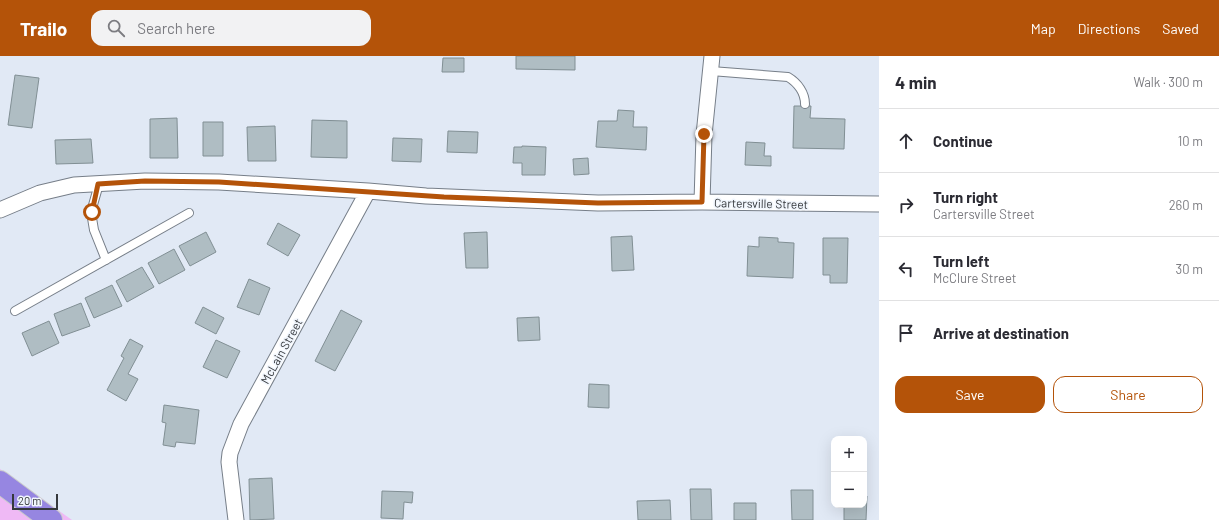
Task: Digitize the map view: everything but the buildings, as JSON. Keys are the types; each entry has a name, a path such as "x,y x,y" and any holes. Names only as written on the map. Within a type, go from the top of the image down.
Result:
{"highway":[{"path":"0,482 51,520"}],"street":[{"path":"702,202 704,134 711,63"},
{"name":"Cartersville Street","path":"0,210 40,193 74,185 145,181 219,182 426,196 598,203 702,202 879,204"},
{"name":"McLain Street","path":"236,520 229,462 230,453 241,424 368,191"}],"lane":[{"path":"711,63 788,77 796,83 805,96 805,104"},
{"path":"95,184 92,212 94,230 106,260"},
{"path":"15,311 189,213"}],"shaded area":[{"path":"0,469 72,520 0,520"}],"route":[{"path":"92,212 98,184 145,181 219,182 426,196 598,203 702,202 704,134"}]}
